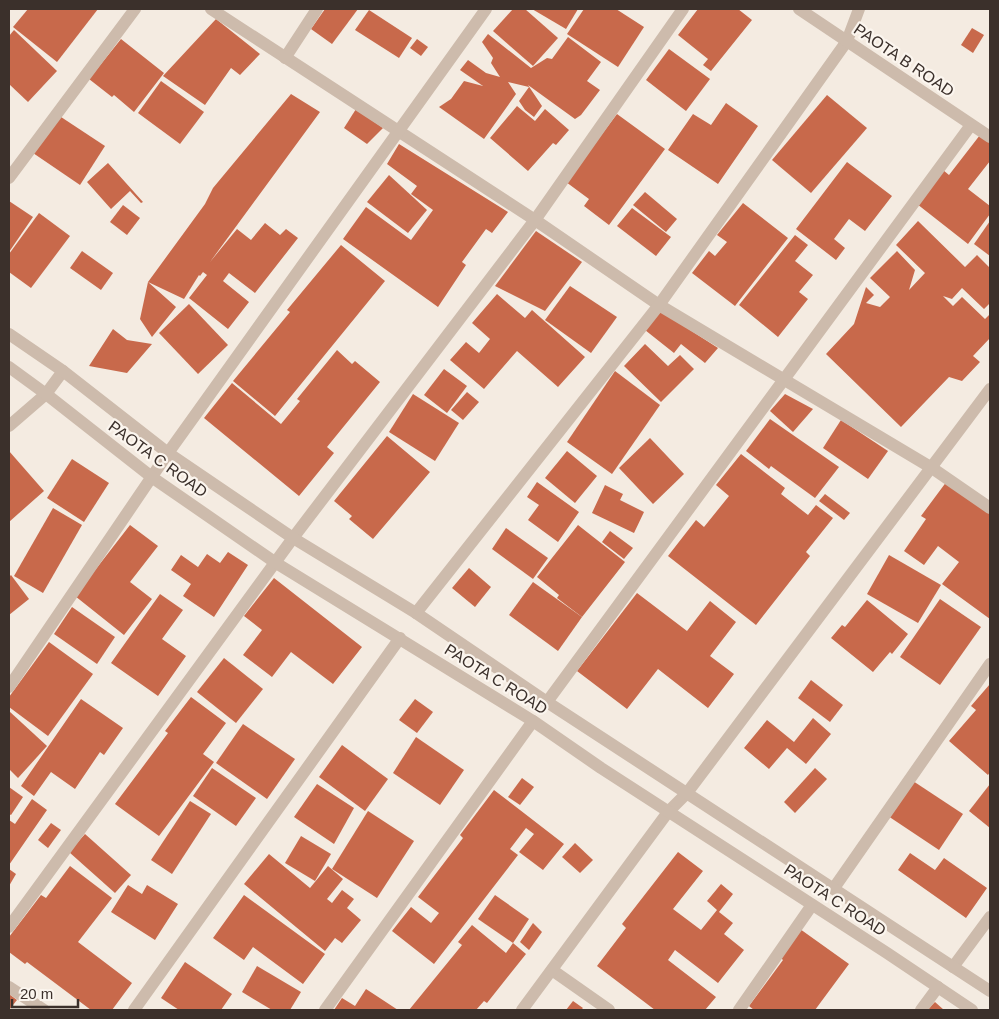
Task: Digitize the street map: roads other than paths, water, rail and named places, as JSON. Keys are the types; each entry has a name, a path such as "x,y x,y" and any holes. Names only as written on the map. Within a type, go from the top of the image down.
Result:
{"street":[{"path":"9,178 135,9"},
{"path":"210,9 535,220 659,305 932,468 990,508"},
{"path":"285,58 317,9"},
{"path":"9,687 153,478 168,453 486,9"},
{"path":"9,927 293,538 535,220 683,9"},
{"name":"PAOTA B ROAD","path":"799,9 990,137"},
{"path":"416,613 659,305 847,41 859,9"},
{"path":"547,702 972,125"},
{"path":"9,334 63,371 168,453 293,538 416,613 547,702 990,991"},
{"name":"PAOTA C ROAD","path":"9,367 153,478 276,563 533,721 601,768 972,1010"},
{"path":"9,426 46,394 63,371"},
{"path":"522,1010 668,812 687,793 990,390"},
{"path":"134,1010 400,638"},
{"path":"834,888 990,664"},
{"path":"325,1010 533,721"},
{"path":"739,1010 812,905"},
{"path":"952,968 990,917"},
{"path":"552,970 609,1010"},
{"path":"9,987 44,1010"},
{"path":"921,1010 938,987"}]}
